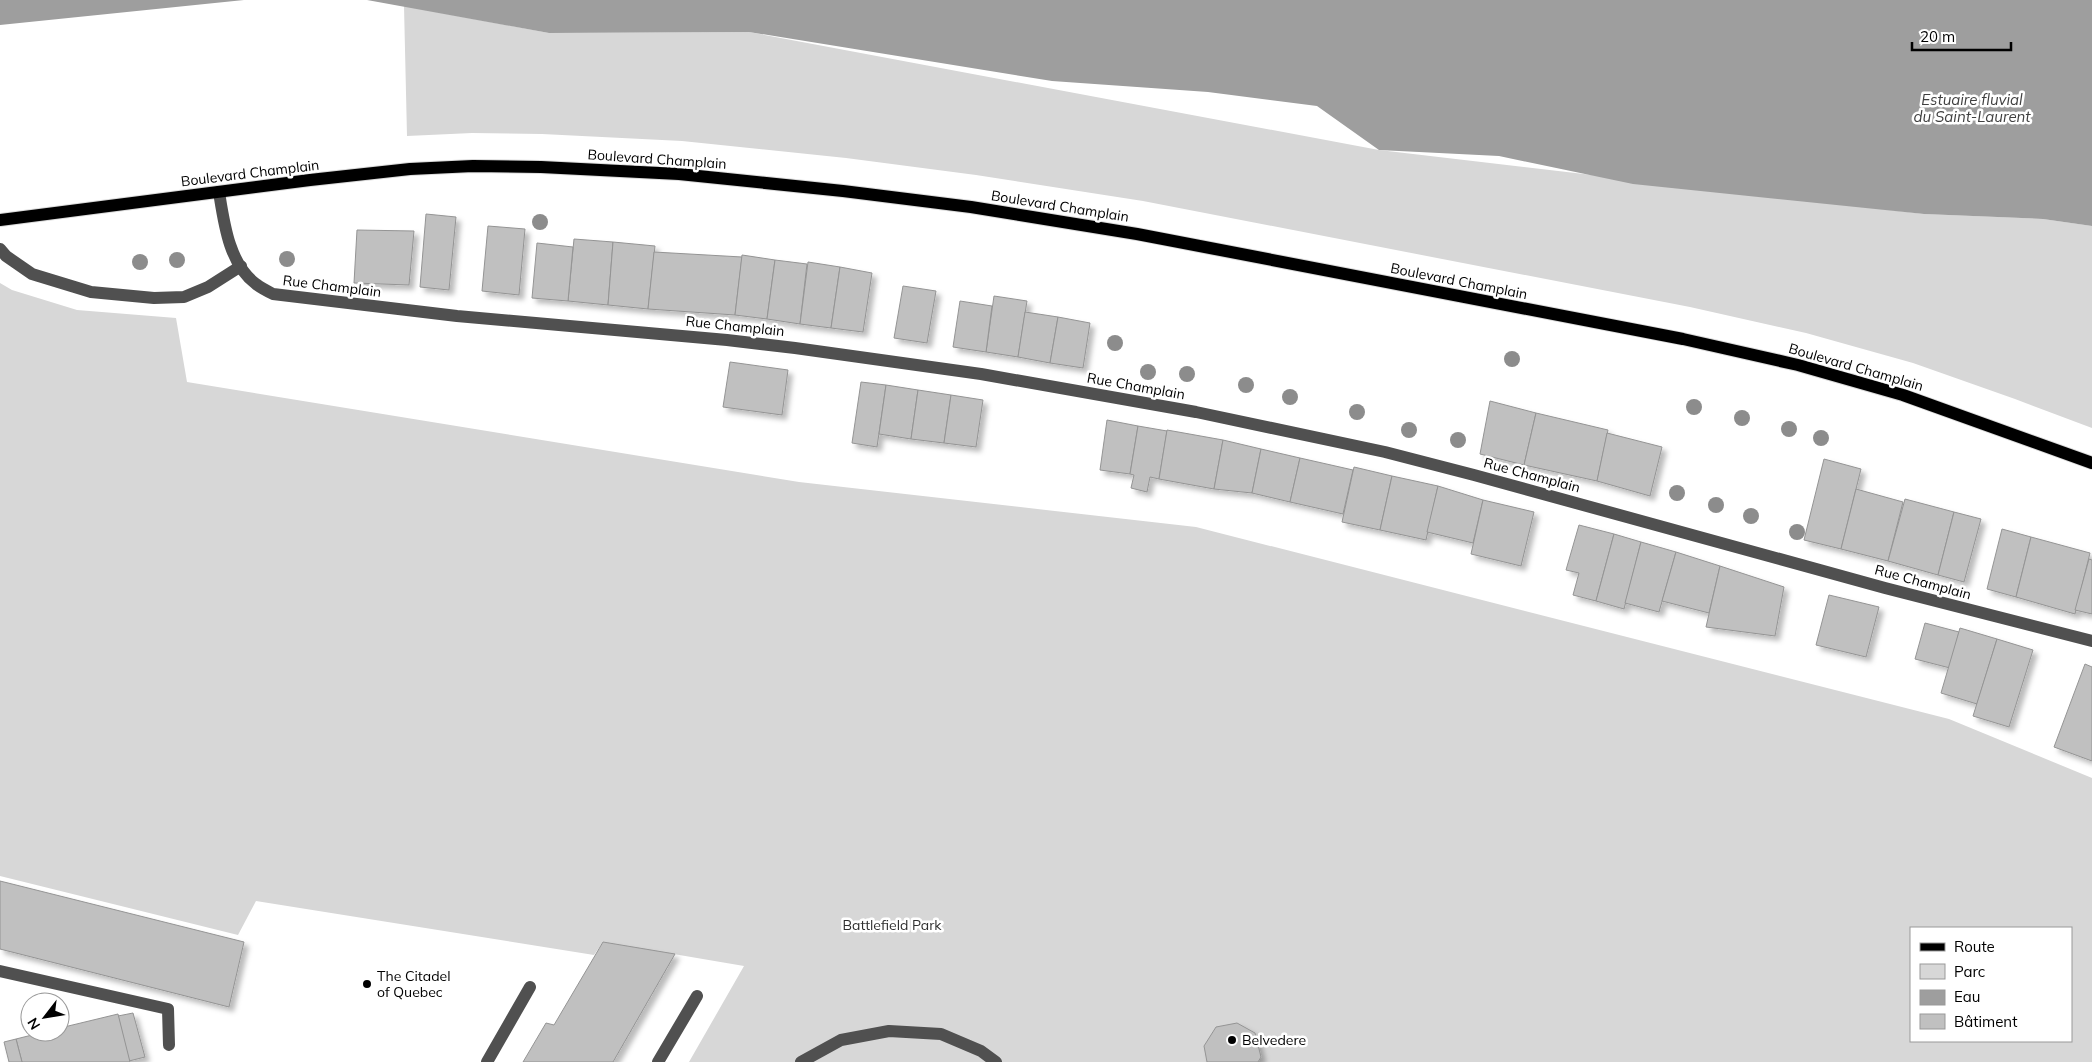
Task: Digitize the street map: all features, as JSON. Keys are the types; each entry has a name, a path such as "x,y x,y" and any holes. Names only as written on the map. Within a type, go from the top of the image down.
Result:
{"main road":[{"name":"Boulevard Champlain","path":"0,220 410,169 473,166 541,167 679,174 843,191 971,207 1137,234 1683,339 1788,363 1903,395 2092,463"}],"street":[{"name":"Rue Champlain","path":"219,192 226,233 241,266 255,283 273,294 448,314 795,348 981,374 1196,412 1385,452 1885,588 2092,641"},
{"path":"0,249 6,256 32,274 91,292 154,298 184,297 208,287 241,266"},
{"path":"0,971 168,1009 169,1045"},
{"path":"487,1062 530,987"},
{"path":"658,1062 697,996"},
{"path":"801,1062 841,1040 889,1031 941,1034 982,1051 996,1062"}],"green space":[{"path":"404,6 549,33 749,32 1379,150 1924,214 2043,219 2092,226 2092,428 1913,363 1806,333 1690,307 1143,201 976,175 846,158 682,141 542,134 472,133 407,136"},
{"name":"Battlefield Park","path":"0,283 12,290 77,310 176,318 187,382 799,482 1196,527 1949,719 2092,778 2092,1062 689,1062 744,966 603,942 594,955 256,901 238,935 0,876"}],"water":[{"path":"0,0 244,0 0,25"},
{"name":"Estuaire fluvial du Saint-Laurent","path":"367,0 2092,0 2092,226 2043,219 1924,214 1633,184 1499,156 1379,150 1317,106 1208,92 1052,81 749,32 549,33"}],"building":[{"path":"426,214 456,217 449,290 420,287"},
{"path":"488,226 525,229 519,295 482,291"},
{"path":"357,230 414,231 409,285 354,283"},
{"path":"574,239 613,242 608,305 568,301"},
{"path":"613,242 655,246 648,309 608,305"},
{"path":"537,243 573,247 568,301 532,298"},
{"path":"654,252 742,257 735,315 648,309"},
{"path":"742,255 775,260 767,319 735,315"},
{"path":"775,260 807,264 800,324 767,319"},
{"path":"808,262 840,267 831,328 800,324"},
{"path":"840,267 872,273 863,332 831,328"},
{"path":"903,286 936,291 927,343 894,338"},
{"path":"994,296 1027,301 1018,357 986,352"},
{"path":"960,301 992,306 986,352 953,347"},
{"path":"1025,312 1058,317 1050,363 1018,357"},
{"path":"1058,317 1090,323 1083,368 1050,363"},
{"path":"730,362 788,370 782,415 723,407"},
{"path":"861,382 886,385 877,447 852,443"},
{"path":"886,385 918,390 911,439 879,434"},
{"path":"918,390 951,395 944,443 911,439"},
{"path":"951,395 983,400 976,447 944,443"},
{"path":"1490,401 1536,413 1524,465 1480,454"},
{"path":"1536,413 1608,430 1597,481 1524,465"},
{"path":"1107,420 1138,426 1130,474 1100,470"},
{"path":"1138,426 1167,431 1159,479 1150,477 1147,492 1131,488 1134,475 1130,474"},
{"path":"1167,430 1223,440 1214,489 1159,479"},
{"path":"1607,433 1662,447 1650,496 1597,481"},
{"path":"1223,440 1261,449 1252,493 1214,489"},
{"path":"1261,449 1300,458 1290,502 1252,493"},
{"path":"1300,458 1353,470 1343,514 1290,502"},
{"path":"1824,459 1861,469 1841,549 1804,540"},
{"path":"1354,467 1392,476 1380,530 1342,522"},
{"path":"1392,476 1438,486 1426,540 1380,530"},
{"path":"1438,486 1483,500 1473,543 1427,532"},
{"path":"1856,489 1903,502 1888,561 1841,549"},
{"path":"1905,499 1954,512 1938,575 1888,561"},
{"path":"1483,500 1534,512 1521,566 1471,554"},
{"path":"1954,512 1981,519 1964,582 1938,575"},
{"path":"1579,525 1614,534 1596,601 1573,595 1579,573 1566,570"},
{"path":"2002,529 2031,537 2016,597 1987,589"},
{"path":"1614,534 1641,542 1624,609 1596,601"},
{"path":"2031,537 2090,553 2075,614 2016,597"},
{"path":"1641,542 1676,552 1659,612 1625,603"},
{"path":"1676,552 1720,566 1709,613 1662,601"},
{"path":"2089,559 2092,560 2092,614 2075,610"},
{"path":"1720,566 1784,587 1775,636 1706,627"},
{"path":"1829,595 1879,607 1866,657 1816,645"},
{"path":"1925,623 1959,632 1950,668 1915,659"},
{"path":"1960,628 1997,639 1977,704 1941,693"},
{"path":"1997,639 2033,650 2009,727 1973,716"},
{"path":"2085,664 2092,667 2092,761 2054,747"},
{"path":"0,881 244,942 229,1007 0,949"},
{"path":"603,942 675,954 613,1062 523,1062 546,1023 554,1025"},
{"path":"133,1013 145,1057 129,1061 118,1016"},
{"path":"118,1014 130,1062 22,1062 16,1039 20,1038 20,1042 70,1042 70,1026"},
{"name":"Belvedere","path":"1237,1023 1255,1033 1261,1057 1258,1062 1207,1062 1204,1046 1216,1027"},
{"path":"16,1039 22,1062 9,1062 4,1042"}],"place":[{"name":"The Citadel of Quebec","path":"367,984"},
{"name":"Belvedere","path":"1232,1040"}]}
